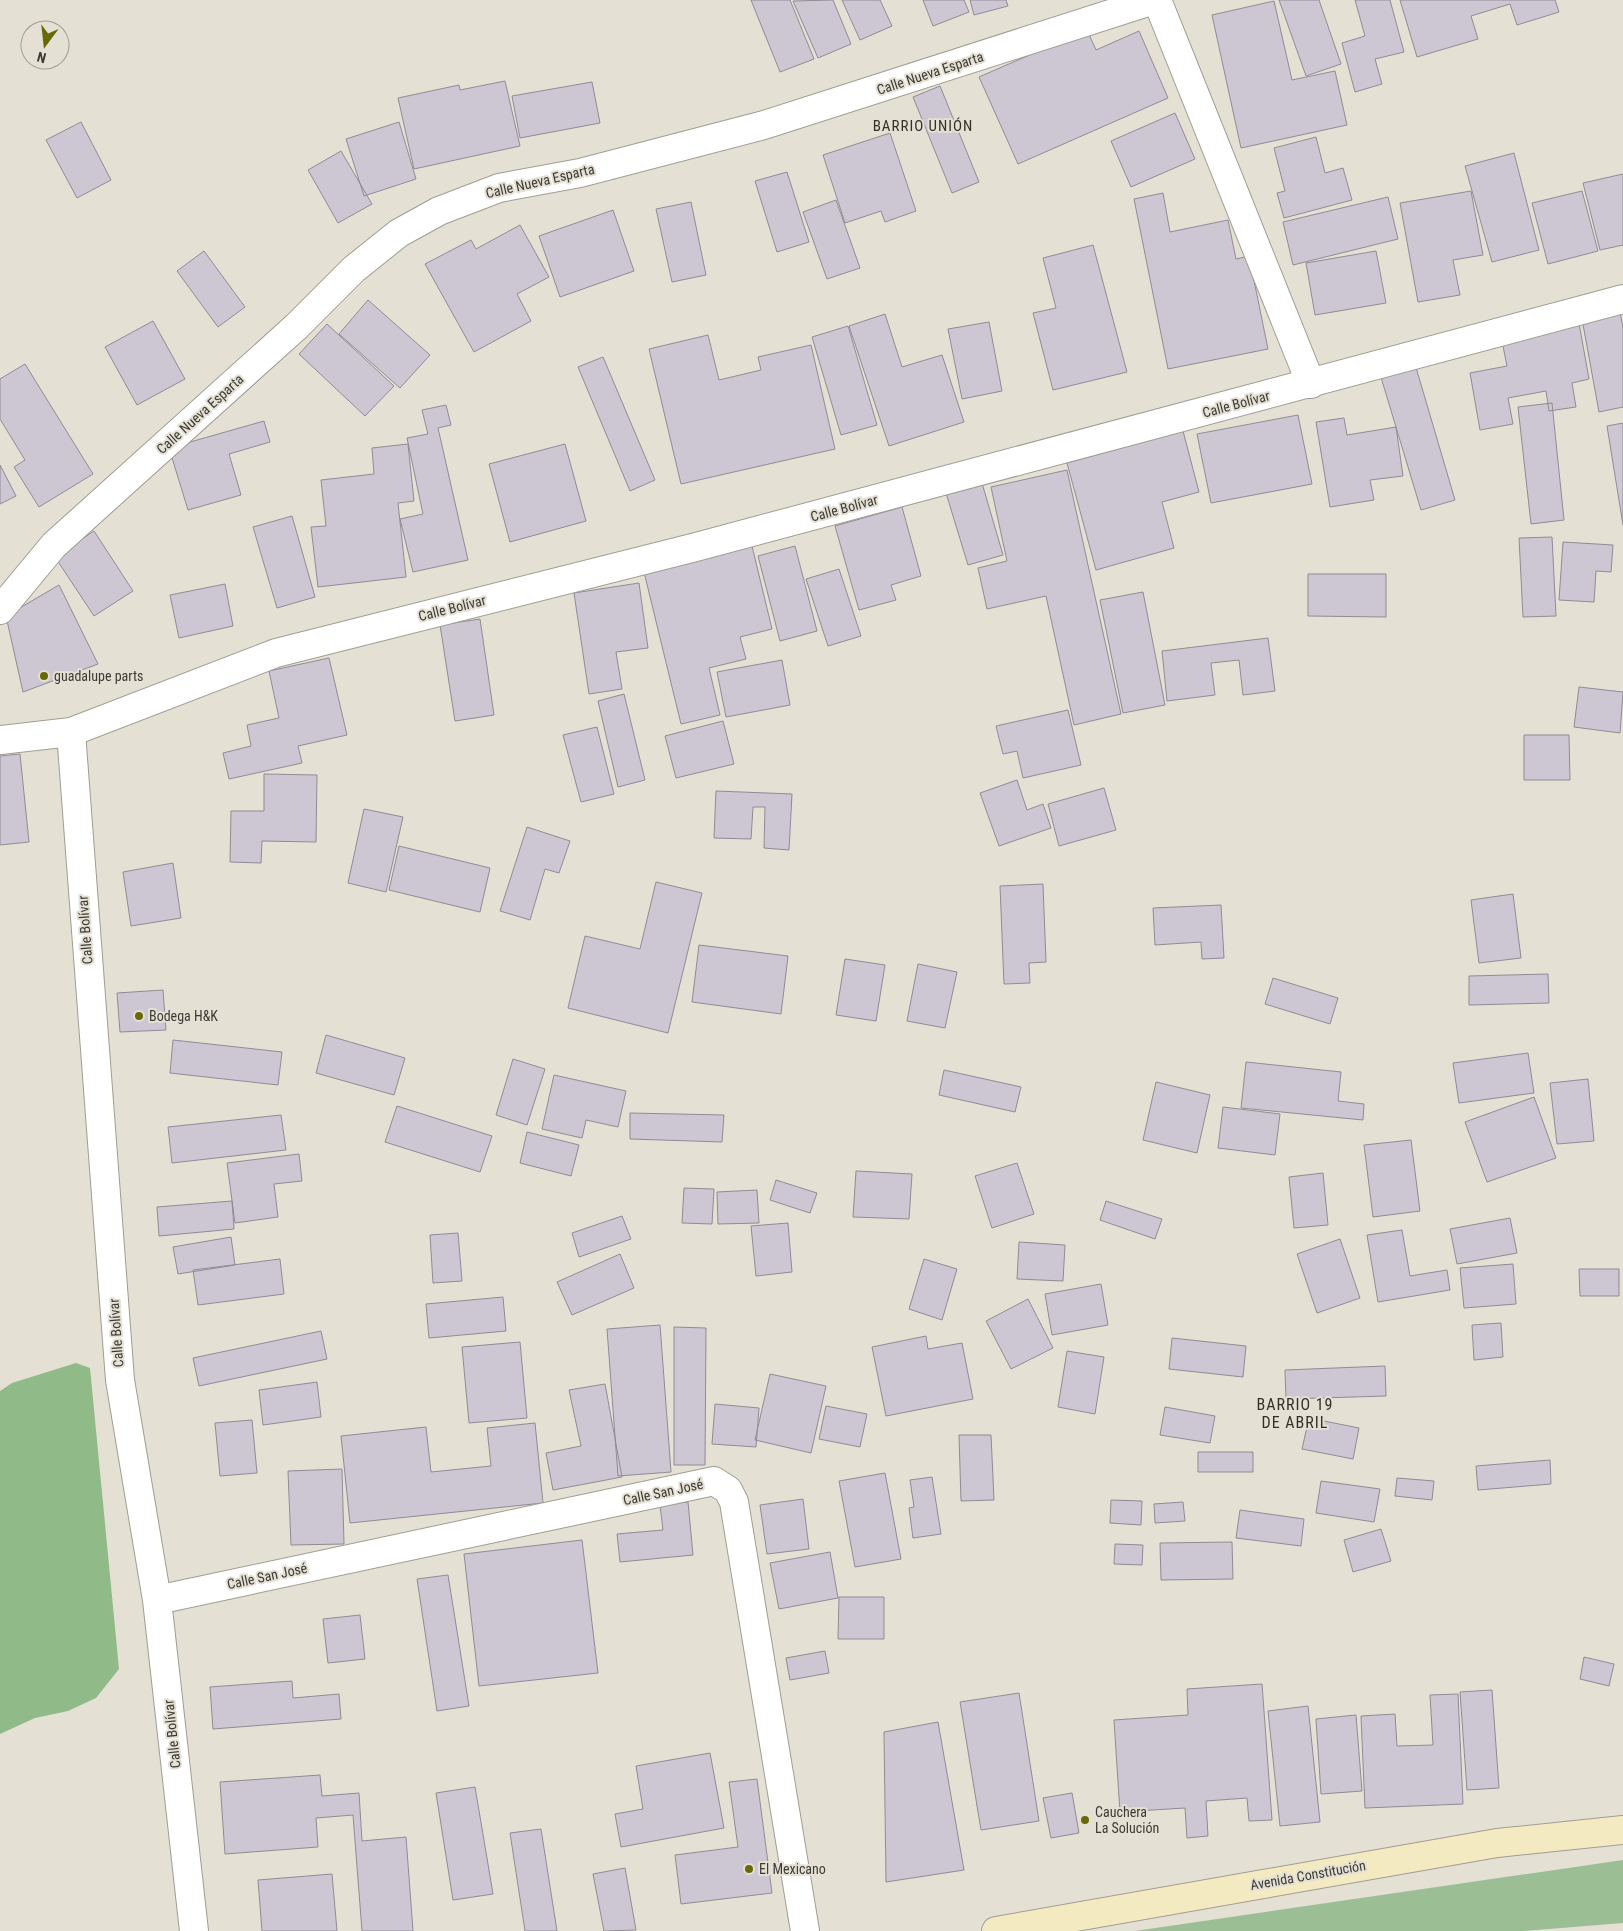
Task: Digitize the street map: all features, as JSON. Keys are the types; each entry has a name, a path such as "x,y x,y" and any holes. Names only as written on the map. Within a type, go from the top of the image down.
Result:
{"main road":[{"name":"Avenida Constitución","path":"996,1931 1497,1842 1623,1830"}],"street":[{"path":"1155,0 1311,384"},
{"name":"Calle Nueva Esparta","path":"0,610 54,545 298,326 354,269 400,233 439,211 499,188 580,173 772,122 1155,0"},
{"name":"Calle Bolívar","path":"0,740 71,732 276,652 696,547 1623,299"},
{"name":"Calle Bolívar","path":"71,732 77,837 120,1380 157,1600 194,1931"},
{"name":"Calle San José","path":"157,1600 714,1481 728,1490 734,1502 805,1931"}],"green space":[{"path":"76,1363 90,1368 119,1669 96,1698 68,1711 35,1718 0,1734 0,1391 12,1383"},
{"path":"1623,1860 1623,1923 1524,1931 1135,1931"}],"building":[{"path":"751,0 790,0 814,59 780,72"},
{"path":"833,0 851,44 818,58 793,1"},
{"path":"842,0 880,0 892,26 860,40"},
{"path":"923,0 964,0 969,12 933,26"},
{"path":"970,0 1006,0 1008,6 974,15"},
{"path":"1279,0 1319,0 1341,64 1306,76"},
{"path":"1355,0 1390,0 1404,52 1375,59 1382,84 1355,92 1342,43 1365,36"},
{"path":"1400,0 1555,0 1559,12 1517,25 1510,4 1471,16 1478,39 1417,57"},
{"path":"1274,1 1292,80 1335,71 1347,125 1241,148 1212,15"},
{"path":"1087,30 1096,50 1139,31 1168,98 1018,164 979,77"},
{"path":"505,81 520,146 414,169 398,98 459,85 460,90"},
{"path":"592,82 600,123 520,138 512,96"},
{"path":"940,86 979,182 952,193 913,97"},
{"path":"1175,113 1195,159 1131,187 1111,141"},
{"path":"81,122 111,180 77,198 46,140"},
{"path":"399,122 416,179 364,196 346,139"},
{"path":"890,133 916,211 885,222 881,211 845,223 823,155"},
{"path":"1316,137 1325,173 1343,168 1352,200 1284,218 1277,193 1285,191 1274,148"},
{"path":"341,151 372,204 338,223 308,170"},
{"path":"1514,153 1539,250 1492,262 1465,166"},
{"path":"787,172 809,242 777,252 755,181"},
{"path":"1623,174 1623,245 1600,250 1583,183"},
{"path":"1471,191 1483,255 1453,260 1460,295 1418,302 1400,203"},
{"path":"1582,191 1598,251 1548,264 1532,203"},
{"path":"1163,193 1170,232 1228,220 1236,259 1249,256 1268,349 1168,369 1134,199"},
{"path":"1388,197 1398,239 1293,265 1283,222"},
{"path":"836,200 860,268 827,279 803,212"},
{"path":"691,202 706,275 672,282 656,209"},
{"path":"613,210 634,271 560,297 539,236"},
{"path":"520,225 549,277 517,294 531,321 474,352 425,264 471,240 476,249"},
{"path":"1093,245 1127,372 1053,390 1033,313 1056,308 1043,258"},
{"path":"204,251 245,307 218,327 177,271"},
{"path":"1376,251 1386,303 1315,315 1306,263"},
{"path":"368,300 430,355 400,388 339,334"},
{"path":"1620,312 1623,328 1623,407 1599,412 1582,319"},
{"path":"885,314 902,367 942,355 964,422 889,446 849,326"},
{"path":"153,321 185,379 137,405 105,347"},
{"path":"989,322 1002,391 962,399 948,329"},
{"path":"1579,323 1589,379 1572,383 1576,407 1549,411 1546,391 1508,398 1513,424 1480,430 1470,373 1507,366 1501,336"},
{"path":"327,324 394,386 365,416 299,354"},
{"path":"848,326 877,425 841,435 812,337"},
{"path":"708,335 719,380 761,370 758,357 811,345 835,449 681,484 649,349"},
{"path":"603,357 655,480 630,491 578,367"},
{"path":"25,364 93,474 39,507 14,467 25,460 0,419 0,379"},
{"path":"1415,364 1455,500 1421,510 1380,374"},
{"path":"1552,403 1564,520 1531,524 1518,407"},
{"path":"446,405 451,425 438,428 468,560 413,572 400,519 423,514 407,438 428,434 422,410"},
{"path":"1298,415 1312,484 1211,503 1197,434"},
{"path":"1344,418 1347,435 1396,427 1403,476 1370,480 1374,500 1330,507 1316,422"},
{"path":"264,421 270,442 229,454 241,495 188,510 169,448"},
{"path":"1623,423 1623,525 1607,426"},
{"path":"1183,431 1199,492 1162,502 1174,548 1096,570 1067,463"},
{"path":"408,444 414,501 398,503 406,577 318,587 311,527 326,526 321,480 374,474 372,448"},
{"path":"565,444 586,521 510,542 489,464"},
{"path":"0,465 16,496 0,504"},
{"path":"1067,470 1121,714 1074,725 1046,596 987,609 978,568 1007,561 991,487"},
{"path":"982,483 1003,555 968,565 946,493"},
{"path":"902,507 921,576 891,585 896,600 859,610 835,526"},
{"path":"292,516 315,597 277,608 253,527"},
{"path":"94,531 133,591 94,616 55,557"},
{"path":"1552,537 1556,616 1523,617 1519,538"},
{"path":"1563,542 1613,545 1611,572 1596,571 1594,602 1559,600"},
{"path":"752,546 772,629 740,637 746,659 709,668 720,715 681,724 644,572"},
{"path":"795,546 817,631 780,641 758,556"},
{"path":"839,569 861,636 828,646 806,579"},
{"path":"1308,574 1386,574 1386,617 1308,616"},
{"path":"639,583 648,648 616,652 622,689 589,694 574,593"},
{"path":"225,584 233,626 179,638 170,595"},
{"path":"59,585 98,664 23,692 6,616"},
{"path":"1143,592 1165,705 1123,713 1100,600"},
{"path":"480,619 494,715 455,721 440,625"},
{"path":"1268,638 1275,691 1243,695 1239,660 1211,663 1215,695 1167,701 1162,651"},
{"path":"329,658 347,735 298,746 302,763 229,779 223,753 251,746 247,725 279,718 269,671"},
{"path":"782,660 790,705 726,717 717,672"},
{"path":"1579,687 1623,692 1620,733 1574,727"},
{"path":"624,694 645,780 618,787 598,701"},
{"path":"1068,710 1081,765 1023,778 1017,751 1003,754 996,726"},
{"path":"723,721 734,764 676,778 665,736"},
{"path":"597,727 614,794 581,802 563,735"},
{"path":"1524,735 1569,735 1570,780 1524,780"},
{"path":"20,754 29,842 0,845 0,756"},
{"path":"264,774 317,775 316,842 262,841 261,863 230,862 231,811 264,811"},
{"path":"1017,780 1027,810 1043,804 1051,828 999,846 980,793"},
{"path":"1104,788 1116,830 1059,846 1048,804"},
{"path":"716,791 792,794 789,850 764,848 765,807 753,807 751,839 714,838"},
{"path":"364,809 403,817 386,892 348,883"},
{"path":"527,827 570,841 559,873 545,869 530,920 500,911"},
{"path":"399,846 490,868 480,912 389,890"},
{"path":"173,863 181,918 131,926 123,872"},
{"path":"656,882 702,893 668,1033 568,1008 585,936 640,949"},
{"path":"1043,884 1046,962 1029,963 1030,983 1004,984 1000,886"},
{"path":"1513,894 1521,958 1479,963 1471,900"},
{"path":"1221,905 1224,958 1202,959 1201,942 1155,945 1153,908"},
{"path":"699,945 788,956 781,1014 692,1002"},
{"path":"845,959 885,965 876,1021 836,1015"},
{"path":"918,964 957,972 945,1028 907,1021"},
{"path":"1548,974 1549,1003 1469,1005 1469,976"},
{"path":"1273,978 1338,998 1330,1024 1265,1004"},
{"path":"163,990 166,1030 120,1032 117,993"},
{"path":"326,1035 405,1058 394,1095 316,1073"},
{"path":"173,1040 282,1052 278,1085 170,1073"},
{"path":"1528,1053 1534,1093 1459,1103 1453,1063"},
{"path":"513,1059 545,1069 527,1125 496,1115"},
{"path":"1246,1062 1341,1072 1338,1101 1364,1104 1363,1120 1241,1108"},
{"path":"944,1070 1021,1087 1015,1112 939,1095"},
{"path":"554,1075 626,1091 618,1127 586,1120 582,1138 542,1129"},
{"path":"1588,1079 1594,1141 1557,1144 1550,1083"},
{"path":"1156,1082 1210,1095 1197,1153 1143,1140"},
{"path":"1534,1097 1556,1158 1487,1182 1465,1122"},
{"path":"397,1106 492,1136 480,1172 385,1142"},
{"path":"1223,1107 1280,1114 1275,1155 1218,1148"},
{"path":"630,1113 724,1115 722,1142 630,1139"},
{"path":"281,1115 286,1150 172,1163 168,1127"},
{"path":"527,1132 579,1145 571,1176 520,1163"},
{"path":"1411,1140 1420,1211 1373,1217 1364,1145"},
{"path":"299,1154 302,1181 274,1184 278,1217 235,1223 227,1163"},
{"path":"1017,1163 1034,1214 992,1228 975,1176"},
{"path":"856,1171 912,1174 909,1219 853,1217"},
{"path":"1323,1173 1328,1225 1294,1228 1289,1177"},
{"path":"776,1180 817,1193 810,1213 770,1200"},
{"path":"684,1188 714,1189 712,1224 682,1223"},
{"path":"757,1190 759,1223 718,1224 717,1192"},
{"path":"232,1201 234,1229 159,1236 157,1207"},
{"path":"1106,1201 1162,1219 1155,1239 1100,1220"},
{"path":"622,1216 631,1239 579,1257 572,1233"},
{"path":"1510,1218 1517,1253 1457,1264 1450,1229"},
{"path":"788,1223 792,1272 756,1276 751,1226"},
{"path":"1402,1230 1410,1276 1447,1270 1450,1290 1378,1302 1367,1235"},
{"path":"458,1233 462,1281 433,1283 430,1235"},
{"path":"231,1237 235,1265 178,1274 173,1247"},
{"path":"1340,1239 1360,1298 1317,1313 1297,1254"},
{"path":"1019,1242 1065,1245 1063,1281 1017,1279"},
{"path":"620,1254 634,1288 572,1315 557,1282"},
{"path":"280,1259 284,1294 198,1305 193,1270"},
{"path":"924,1259 957,1269 942,1320 909,1309"},
{"path":"1513,1264 1516,1304 1464,1308 1460,1268"},
{"path":"1579,1269 1619,1269 1619,1296 1580,1296"},
{"path":"1101,1284 1108,1325 1052,1335 1045,1294"},
{"path":"503,1297 506,1331 429,1338 426,1304"},
{"path":"1028,1299 1053,1348 1011,1369 986,1321"},
{"path":"1501,1323 1503,1357 1474,1360 1472,1325"},
{"path":"660,1325 671,1472 618,1476 607,1329"},
{"path":"674,1327 706,1328 705,1465 674,1465"},
{"path":"321,1331 327,1359 199,1386 193,1358"},
{"path":"926,1336 928,1349 962,1343 973,1399 886,1416 872,1347"},
{"path":"1172,1338 1246,1346 1243,1377 1169,1369"},
{"path":"520,1342 527,1418 469,1423 462,1347"},
{"path":"1067,1351 1104,1357 1095,1414 1058,1407"},
{"path":"1385,1366 1386,1396 1286,1399 1285,1370"},
{"path":"770,1374 826,1386 811,1453 755,1440"},
{"path":"317,1382 321,1417 263,1425 259,1390"},
{"path":"605,1384 622,1477 553,1490 546,1453 581,1446 569,1390"},
{"path":"715,1404 759,1408 756,1447 712,1444"},
{"path":"826,1406 867,1414 860,1447 819,1439"},
{"path":"1165,1407 1215,1416 1210,1443 1160,1435"},
{"path":"1309,1418 1359,1428 1353,1459 1302,1449"},
{"path":"252,1420 257,1473 220,1476 215,1423"},
{"path":"535,1423 543,1503 350,1523 341,1436 426,1427 431,1472 491,1466 487,1428"},
{"path":"959,1435 991,1435 994,1500 961,1501"},
{"path":"1198,1452 1253,1452 1253,1472 1198,1472"},
{"path":"1550,1460 1551,1484 1478,1490 1476,1466"},
{"path":"342,1469 344,1544 291,1545 288,1471"},
{"path":"885,1473 901,1559 855,1567 839,1481"},
{"path":"932,1477 941,1534 913,1538 909,1508 914,1507 910,1480"},
{"path":"1397,1478 1434,1481 1432,1500 1395,1496"},
{"path":"1321,1481 1380,1489 1374,1522 1316,1513"},
{"path":"803,1499 809,1549 767,1554 760,1505"},
{"path":"1111,1500 1142,1501 1141,1525 1110,1523"},
{"path":"688,1502 693,1555 620,1562 617,1534 663,1530 660,1505"},
{"path":"1183,1502 1185,1521 1155,1523 1154,1504"},
{"path":"1240,1510 1304,1519 1301,1546 1236,1538"},
{"path":"1381,1529 1391,1561 1353,1572 1344,1540"},
{"path":"582,1540 598,1673 479,1686 464,1554"},
{"path":"1232,1542 1233,1579 1161,1580 1160,1543"},
{"path":"1115,1544 1143,1545 1142,1565 1114,1564"},
{"path":"830,1552 838,1598 779,1609 770,1563"},
{"path":"448,1575 469,1706 437,1711 417,1579"},
{"path":"839,1597 884,1597 884,1639 838,1639"},
{"path":"360,1615 365,1659 328,1663 323,1619"},
{"path":"825,1651 829,1673 790,1680 786,1658"},
{"path":"1584,1657 1614,1664 1609,1686 1580,1679"},
{"path":"292,1681 293,1698 339,1694 341,1719 213,1729 210,1687"},
{"path":"1262,1684 1272,1820 1249,1821 1247,1798 1206,1801 1208,1836 1187,1838 1185,1808 1120,1812 1114,1720 1188,1715 1187,1689"},
{"path":"1492,1690 1499,1788 1467,1790 1460,1692"},
{"path":"1019,1693 1039,1821 981,1830 960,1702"},
{"path":"1458,1694 1463,1804 1365,1808 1361,1716 1395,1714 1397,1746 1433,1745 1430,1695"},
{"path":"1308,1706 1320,1822 1280,1826 1268,1711"},
{"path":"1356,1715 1362,1791 1321,1794 1316,1719"},
{"path":"938,1722 964,1870 886,1882 884,1732"},
{"path":"710,1753 724,1828 621,1847 615,1814 643,1809 636,1766"},
{"path":"320,1775 322,1796 359,1793 362,1841 406,1837 413,1931 362,1931 353,1815 316,1818 318,1847 225,1854 220,1782"},
{"path":"757,1779 772,1893 681,1904 675,1855 738,1847 729,1782"},
{"path":"475,1787 493,1894 453,1900 436,1793"},
{"path":"1072,1793 1079,1833 1051,1838 1043,1798"},
{"path":"541,1829 557,1931 525,1931 510,1833"},
{"path":"625,1868 636,1930 604,1931 593,1874"},
{"path":"332,1874 337,1931 262,1931 258,1880"}],"place":[{"name":"guadalupe parts","path":"44,676"},
{"name":"Bodega H&K","path":"139,1016"},
{"name":"Cauchera La Solución","path":"1085,1820"},
{"name":"El Mexicano","path":"749,1869"}],"district":[{"name":"BARRIO UNIÓN","path":"923,126"},
{"name":"BARRIO 19 DE ABRIL","path":"1295,1413"}]}
